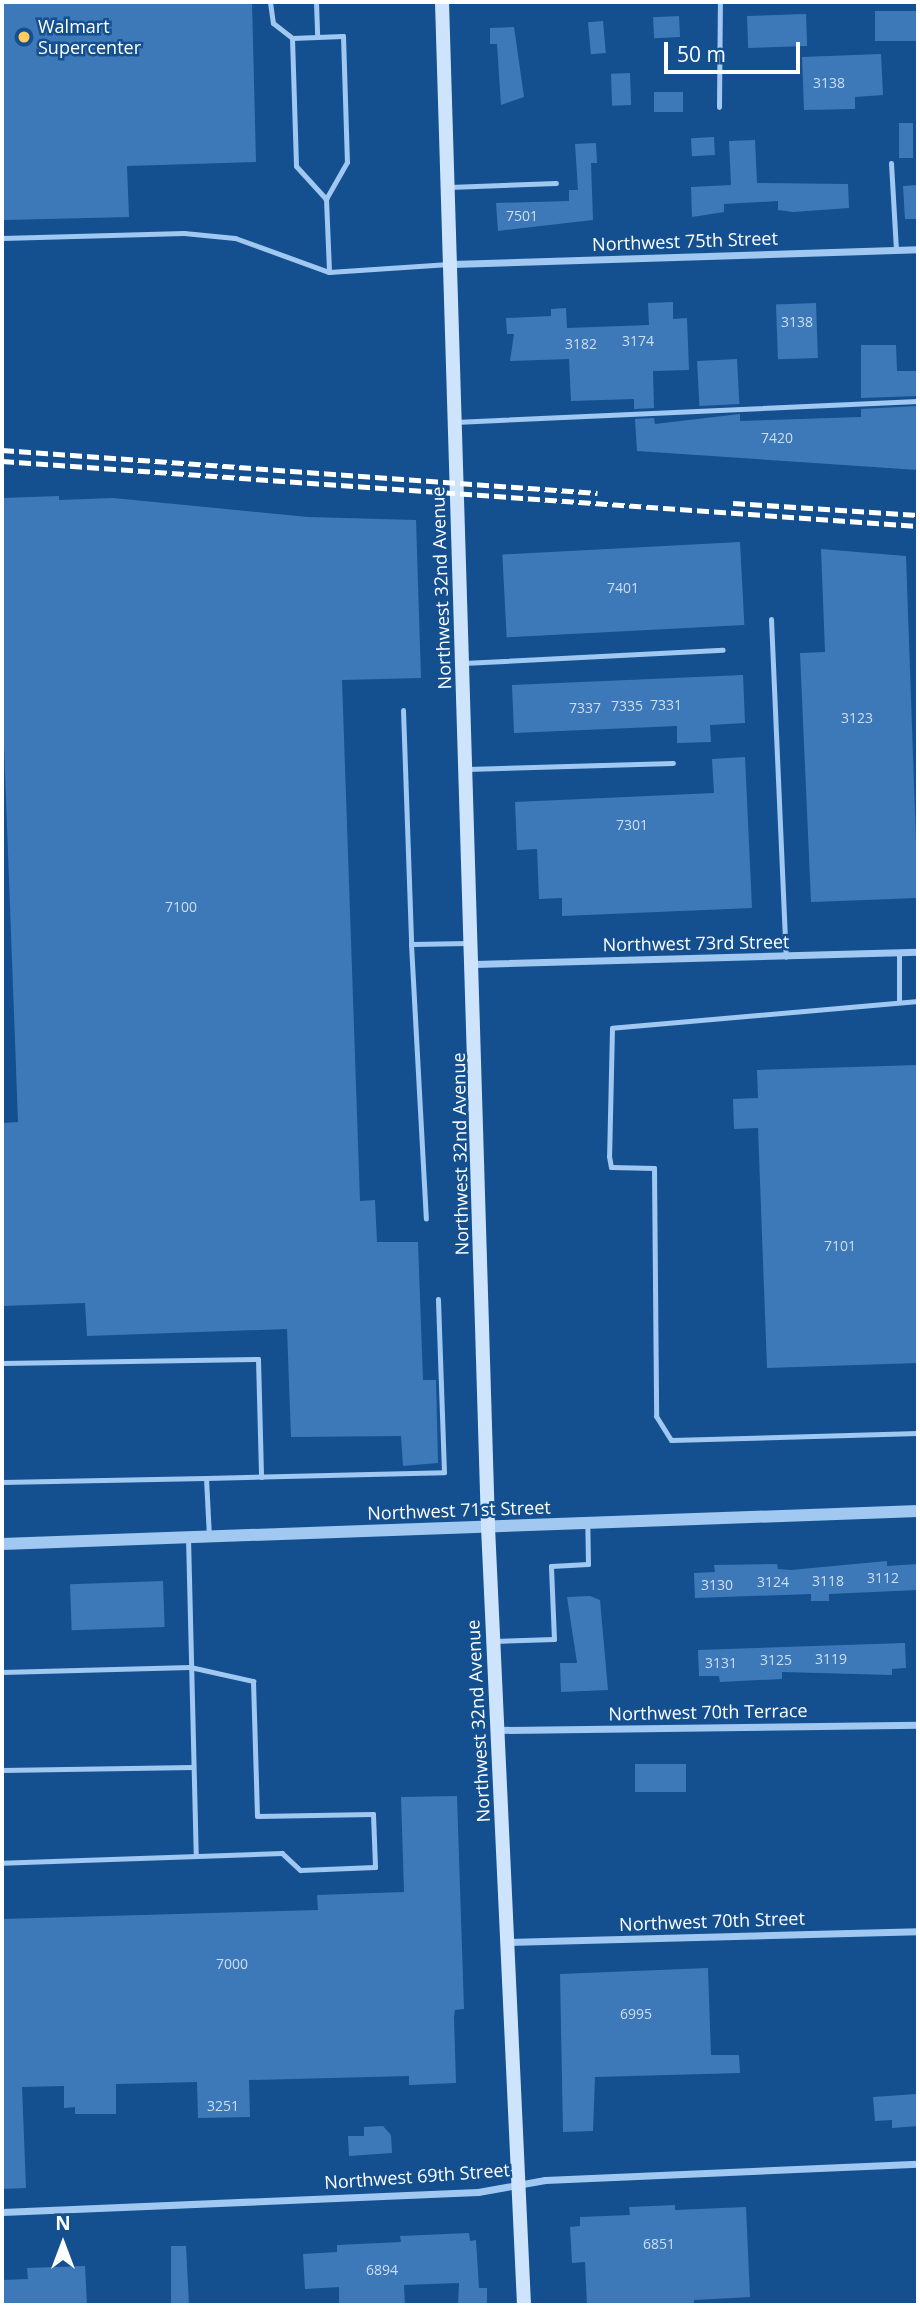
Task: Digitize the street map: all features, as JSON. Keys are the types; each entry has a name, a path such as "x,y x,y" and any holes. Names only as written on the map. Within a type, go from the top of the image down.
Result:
{"main road":[{"name":"Northwest 32nd Avenue","path":"442,2 475,964 488,1527 524,2305"}],"street":[{"name":"Northwest 75th Street","path":"452,264 918,249"},
{"name":"Northwest 73rd Street","path":"475,964 918,952"},
{"name":"Northwest 71st Street","path":"2,1544 918,1511"},
{"name":"Northwest 70th Terrace","path":"498,1730 918,1725"},
{"name":"Northwest 70th Street","path":"507,1942 918,1931"},
{"name":"Northwest 69th Street","path":"2,2212 478,2192 545,2179 918,2164"}],"lane":[{"path":"270,2 273,23 292,38 343,36 348,162 326,199 329,272"},
{"path":"316,2 317,37"},
{"path":"719,107 720,2"},
{"path":"292,38 296,166 326,199"},
{"path":"891,163 896,250"},
{"path":"449,187 556,183"},
{"path":"2,239 209,236 235,238 329,272 452,264"},
{"path":"455,422 918,401"},
{"path":"771,619 786,957"},
{"path":"463,663 723,650"},
{"path":"402,710 426,1219"},
{"path":"467,768 673,763"},
{"path":"411,944 474,943"},
{"path":"899,1002 900,953"},
{"path":"918,1001 612,1028 609,1156 611,1167 654,1168 656,1416 671,1440 918,1433"},
{"path":"2,1482 444,1472 438,1299"},
{"path":"2,1363 258,1359 261,1477"},
{"path":"206,1478 209,1537"},
{"path":"493,1641 554,1639 551,1566 588,1564 587,1523"},
{"path":"188,1537 196,1856"},
{"path":"2,1672 190,1667 253,1681 257,1816 373,1814 375,1867 300,1870 282,1853 2,1863"},
{"path":"2,1770 193,1767"}],"building":[{"path":"2,2 252,2 256,162 127,166 129,217 4,220"},
{"path":"875,11 918,11 918,41 875,41"},
{"path":"806,14 807,46 748,48 747,16"},
{"path":"679,16 680,37 654,38 653,17"},
{"path":"603,21 606,53 591,54 588,22"},
{"path":"514,27 524,97 501,105 497,44 490,44 490,28"},
{"path":"881,54 883,95 855,97 855,109 804,110 802,57"},
{"path":"630,73 631,105 612,106 611,74"},
{"path":"654,92 683,92 683,112 654,112"},
{"path":"899,123 913,123 913,158 899,158"},
{"path":"714,137 715,155 692,156 691,138"},
{"path":"755,140 757,183 848,184 849,208 793,212 778,210 778,201 724,204 724,212 692,217 691,187 731,185 729,141"},
{"path":"596,143 597,163 591,163 593,220 498,231 496,203 569,201 569,190 578,190 575,144"},
{"path":"918,185 918,219 905,219 903,186"},
{"path":"673,302 673,319 687,318 689,370 653,371 654,408 634,409 634,399 571,401 569,359 510,361 514,334 507,334 506,318 551,316 551,309 566,308 567,328 649,325 648,303"},
{"path":"816,303 818,358 778,359 776,304"},
{"path":"861,345 896,345 897,371 918,371 918,396 861,398"},
{"path":"737,359 739,404 699,406 697,361"},
{"path":"918,406 918,470 637,451 635,419 654,418 655,424 740,414 740,421 861,417 861,409"},
{"path":"59,496 59,500 113,498 308,517 416,520 421,678 342,680 360,1201 375,1200 377,1242 418,1242 423,1380 436,1380 438,1463 403,1466 401,1436 291,1437 287,1329 87,1336 85,1303 2,1306 2,1123 18,1122 2,691 2,498"},
{"path":"740,542 744,625 507,637 502,554"},
{"path":"821,549 906,556 918,898 811,902 800,653 825,652"},
{"path":"743,675 745,723 710,725 711,742 677,743 677,726 514,733 512,685"},
{"path":"745,757 752,908 562,916 562,898 539,899 537,849 517,850 515,802 714,793 712,759"},
{"path":"918,1065 918,1363 767,1368 758,1128 734,1129 733,1099 758,1098 757,1070"},
{"path":"887,1561 887,1566 918,1564 918,1590 829,1594 829,1601 811,1601 811,1594 695,1598 694,1573 715,1572 714,1565 777,1564 778,1569 791,1570"},
{"path":"163,1581 165,1627 72,1630 70,1584"},
{"path":"590,1596 600,1600 608,1690 561,1692 560,1663 577,1663 567,1597"},
{"path":"905,1643 906,1668 892,1669 892,1675 782,1672 782,1679 720,1682 719,1676 699,1676 698,1650"},
{"path":"635,1764 686,1764 686,1792 635,1792"},
{"path":"457,1796 464,2009 455,2010 454,2017 456,2083 409,2085 409,2076 249,2080 250,2117 198,2118 197,2082 116,2084 116,2114 75,2114 75,2107 64,2108 64,2086 22,2087 26,2188 2,2189 2,1919 318,1910 317,1895 404,1892 401,1797"},
{"path":"708,1968 711,2055 739,2055 740,2073 595,2077 593,2131 563,2132 560,1974"},
{"path":"916,2094 918,2126 892,2128 892,2120 875,2121 873,2097"},
{"path":"383,2126 391,2135 392,2153 349,2156 348,2136 364,2136 364,2127"},
{"path":"675,2205 675,2210 746,2207 750,2297 694,2300 694,2305 587,2305 585,2262 572,2263 570,2227 580,2226 580,2217 630,2215 629,2207"},
{"path":"469,2233 470,2241 476,2240 479,2288 487,2288 487,2305 458,2305 459,2283 404,2285 405,2305 339,2305 339,2287 305,2289 303,2254 337,2252 337,2245 401,2242 400,2236"},
{"path":"171,2246 186,2246 189,2305 171,2305"},
{"path":"85,2266 87,2305 2,2305 2,2280 28,2279 27,2268"}],"railway":[{"path":"2,450 597,493"},
{"path":"2,461 918,526"},
{"path":"733,503 918,515"}],"place":[{"name":"Walmart Supercenter","path":"24,37"}]}
